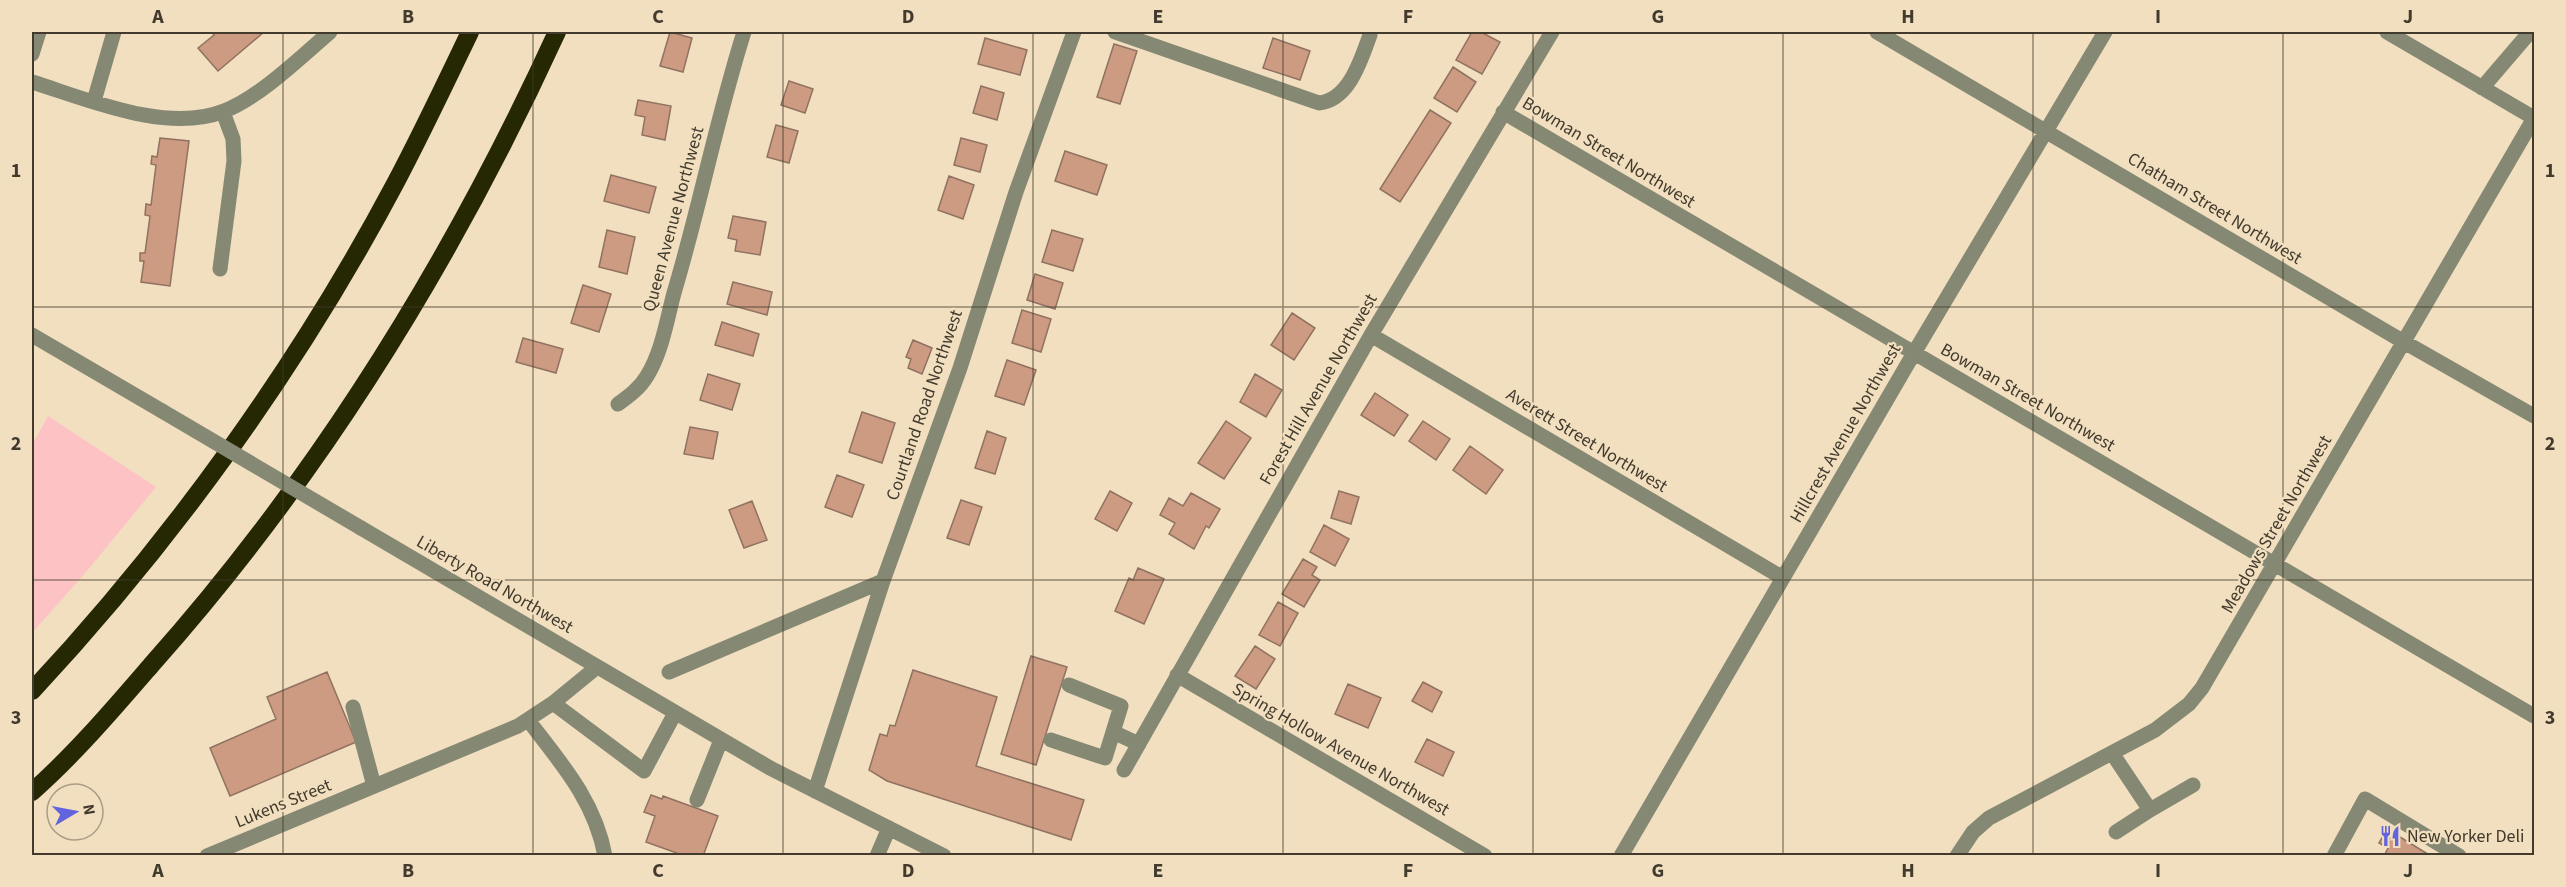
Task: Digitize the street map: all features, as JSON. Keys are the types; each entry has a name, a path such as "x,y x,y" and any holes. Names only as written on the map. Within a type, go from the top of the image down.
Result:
{"highway":[{"path":"32,691 149,556 194,499 278,377 318,316 395,184 470,32"},
{"path":"32,792 93,730 171,643 240,559 312,462 394,339 469,210 503,147 557,32"}],"street":[{"path":"32,54 39,32"},
{"path":"94,101 114,32"},
{"path":"32,82 134,112 164,118 195,117 223,112 272,80 330,32"},
{"name":"Queen Avenue Northwest","path":"618,404 634,392 647,376 656,357 744,32"},
{"name":"Courtland Road Northwest","path":"815,791 883,581 960,368 1012,203 1074,32"},
{"path":"1115,32 1319,103 1329,102 1338,96 1348,83 1360,60 1370,35 1369,32"},
{"name":"Forest Hill Avenue Northwest","path":"1124,770 1371,334 1552,32"},
{"name":"Chatham Street Northwest","path":"1877,32 2404,342 2535,416"},
{"name":"Hillcrest Avenue Northwest","path":"1621,855 2045,130 2105,32"},
{"path":"2386,32 2535,118"},
{"path":"2482,88 2530,32"},
{"path":"220,269 234,161 233,139 223,112"},
{"name":"Bowman Street Northwest","path":"1503,112 2535,716"},
{"name":"Meadows Street Northwest","path":"1957,855 1973,832 1989,818 2169,722 2189,704 2202,688 2535,118"},
{"name":"Averett Street Northwest","path":"1371,334 1783,578"},
{"name":"Liberty Road Northwest","path":"32,335 721,740 815,791 944,855"},
{"path":"669,672 883,581"},
{"name":"Lukens Street","path":"207,855 528,720 597,667"},
{"name":"Spring Hollow Avenue Northwest","path":"1177,675 1485,855"},
{"path":"1051,740 1105,758 1121,706 1069,685"},
{"path":"553,703 644,771 675,713"},
{"path":"353,707 374,786"},
{"path":"528,720 561,763 591,808 605,855"},
{"path":"1113,732 1139,744"},
{"path":"697,800 721,740"},
{"path":"2112,753 2150,810"},
{"path":"2116,831 2193,785"},
{"path":"2334,855 2365,799 2459,855"},
{"path":"877,855 889,828"}],"shaded area":[{"path":"48,416 156,487 32,633 32,445"}],"building":[{"path":"212,32 264,32 218,71 198,48 214,35"},
{"path":"670,32 692,38 683,72 660,66"},
{"path":"1472,32 1481,32 1500,42 1482,74 1456,60"},
{"path":"985,38 1027,50 1020,75 978,64"},
{"path":"1273,38 1310,51 1300,80 1263,68"},
{"path":"1114,44 1137,51 1120,104 1097,97"},
{"path":"1453,67 1476,82 1457,112 1434,98"},
{"path":"789,81 813,89 805,113 781,105"},
{"path":"981,86 1004,93 997,120 973,113"},
{"path":"638,100 671,106 665,140 642,135 645,117 635,115"},
{"path":"1430,110 1451,123 1400,202 1380,189"},
{"path":"776,125 798,131 789,163 767,157"},
{"path":"160,138 189,141 170,286 141,282 144,261 140,261 140,253 145,253 150,216 145,215 146,204 151,205 156,165 151,164 152,156 157,157"},
{"path":"961,138 987,145 980,172 954,165"},
{"path":"1065,151 1107,165 1097,195 1055,181"},
{"path":"611,175 656,187 649,213 604,201"},
{"path":"949,176 974,185 963,219 938,210"},
{"path":"733,216 766,222 760,255 735,251 737,240 728,238"},
{"path":"607,230 635,237 627,274 599,267"},
{"path":"1052,230 1083,239 1073,271 1042,262"},
{"path":"1035,274 1063,283 1055,309 1027,300"},
{"path":"733,282 772,292 767,315 727,304"},
{"path":"583,285 611,294 599,332 571,323"},
{"path":"1022,310 1051,319 1041,352 1012,343"},
{"path":"1292,313 1315,328 1294,360 1271,345"},
{"path":"722,322 759,334 753,356 715,345"},
{"path":"523,338 563,349 556,373 516,362"},
{"path":"913,340 932,348 922,374 908,368 911,359 906,357"},
{"path":"1007,360 1036,370 1024,405 995,396"},
{"path":"708,374 740,384 732,410 700,400"},
{"path":"1255,374 1282,390 1266,417 1240,402"},
{"path":"1375,393 1408,415 1394,436 1361,415"},
{"path":"862,412 895,423 882,463 849,452"},
{"path":"1226,421 1251,438 1224,479 1198,463"},
{"path":"1423,421 1450,439 1436,460 1409,441"},
{"path":"690,427 718,432 713,459 684,454"},
{"path":"987,431 1006,438 995,474 975,468"},
{"path":"1470,446 1503,470 1486,494 1453,470"},
{"path":"837,475 864,485 852,517 825,507"},
{"path":"1110,491 1132,503 1117,531 1095,519"},
{"path":"1339,491 1359,497 1351,524 1331,518"},
{"path":"1191,493 1220,509 1209,528 1206,526 1194,549 1169,534 1175,523 1160,515 1169,498 1183,506"},
{"path":"961,500 982,507 969,545 947,538"},
{"path":"752,501 767,540 744,548 729,510"},
{"path":"1324,525 1349,539 1335,566 1310,552"},
{"path":"1303,559 1317,567 1312,575 1320,580 1304,607 1282,594"},
{"path":"1138,568 1164,579 1144,624 1115,611 1129,578 1133,580"},
{"path":"1278,602 1298,613 1280,646 1259,635"},
{"path":"1255,646 1275,659 1256,689 1235,676"},
{"path":"1031,656 1067,667 1036,765 1001,754"},
{"path":"913,670 997,697 976,766 1084,800 1071,840 887,781 869,770 880,734 887,736 890,725 895,726"},
{"path":"327,672 356,742 230,796 210,748 276,719 267,697"},
{"path":"1423,682 1442,692 1432,712 1412,701"},
{"path":"1348,684 1381,698 1368,728 1335,714"},
{"path":"1427,739 1454,752 1443,776 1415,762"},
{"path":"651,795 662,799 663,796 718,816 703,856 685,856 646,842 655,816 644,812"},
{"name":"New Yorker Deli","path":"2387,829 2431,856 2384,856 2388,848 2379,843"}],"place":[{"name":"New Yorker Deli","path":"2390,836"}]}
